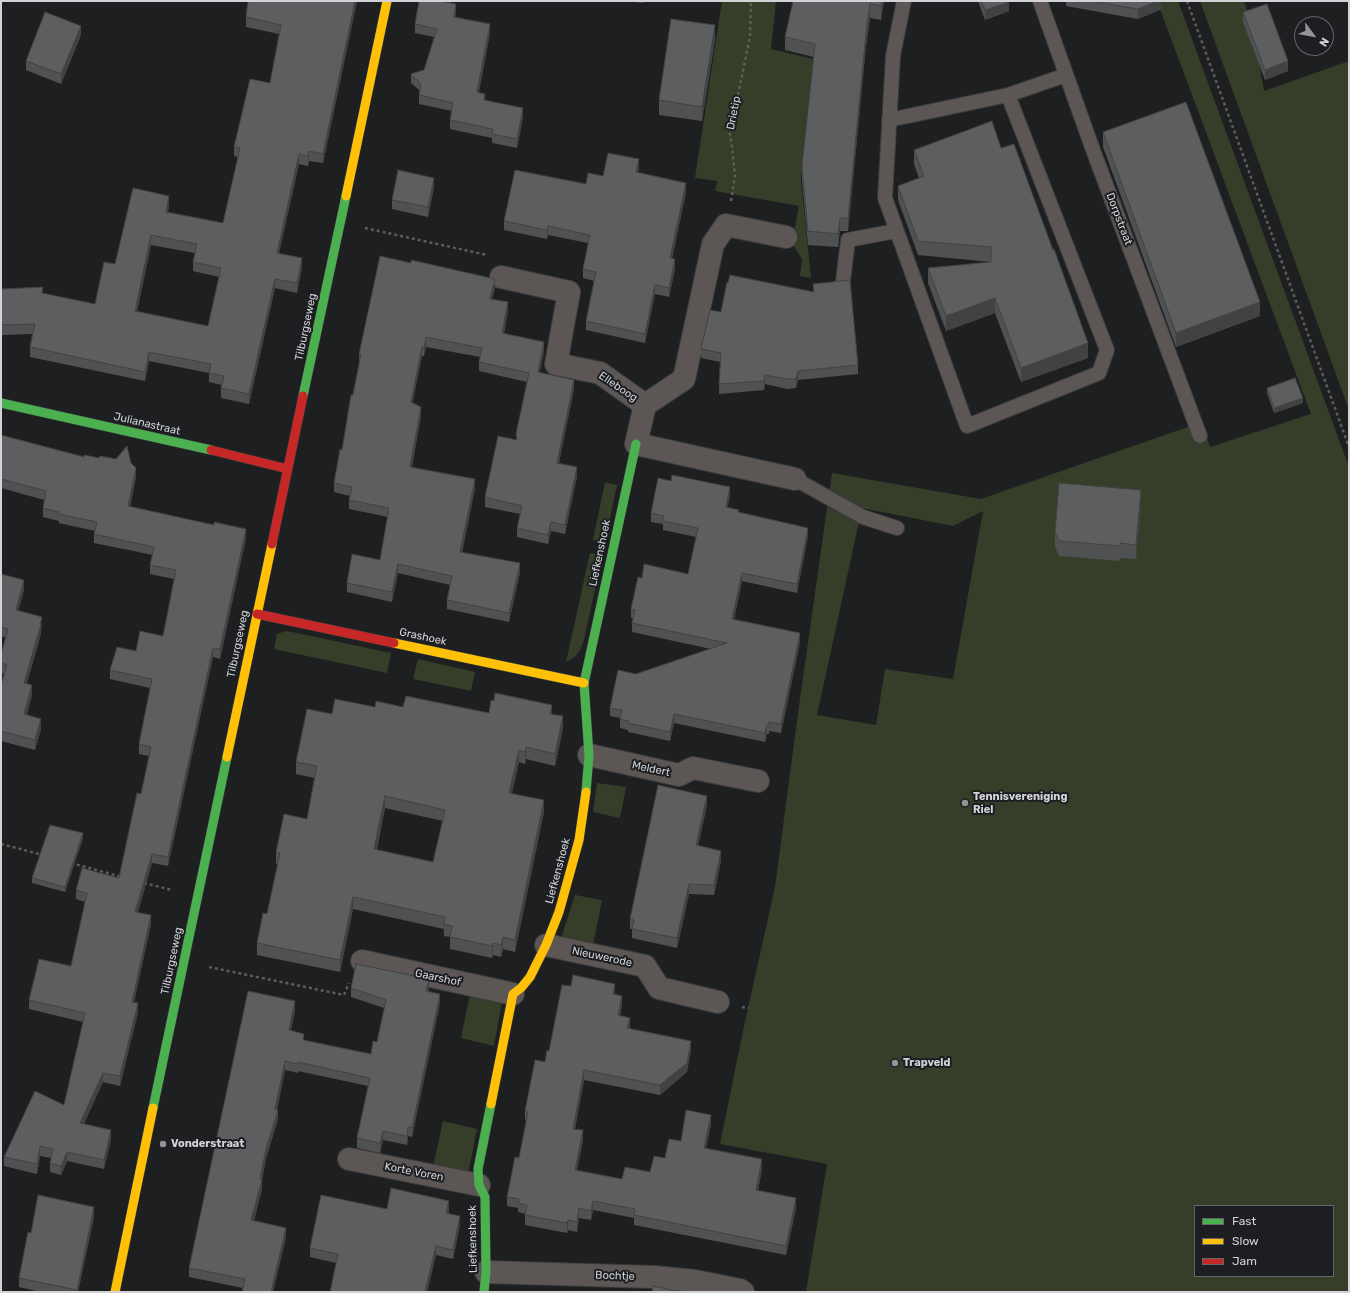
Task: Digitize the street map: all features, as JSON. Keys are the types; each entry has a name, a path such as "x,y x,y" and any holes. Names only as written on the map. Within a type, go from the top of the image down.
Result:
{"street":[{"name":"Tilburgseweg","path":"115,1292 387,1"},
{"path":"645,405 684,379 713,244 726,225 786,237"},
{"name":"Elleboog","path":"501,277 569,292 556,364 600,373 645,405 636,444"},
{"name":"Julianastraat","path":"1,403 288,469"},
{"path":"636,444 794,479"},
{"name":"Liefkenshoek","path":"485,1282 485,1197 479,1185 478,1169 514,994 530,977 546,945 559,912 579,840 584,809 589,755 584,683 636,444"},
{"name":"Grashoek","path":"257,614 584,683"},
{"name":"Meldert","path":"589,755 679,775 693,768 758,781"},
{"name":"Nieuwerode","path":"546,945 645,966 659,988 718,1002"},
{"name":"Gaarshof","path":"362,961 514,994"},
{"name":"Korte Voren","path":"348,1159 479,1185"},
{"name":"Bochtje","path":"485,1282 654,1277 695,1281 742,1292"}],"lane":[{"path":"904,1 893,56 885,198 967,426 1099,373 1107,350 1008,95"},
{"name":"Dorpstraat","path":"1040,1 1096,158 1200,436"},
{"path":"889,120 1008,95 1066,75"},
{"path":"843,281 848,240 896,231"},
{"path":"794,479 863,517 897,528"}],"path":[{"name":"Drietip","path":"726,225 735,176 729,129 736,104 750,37 751,1"},
{"path":"1187,1 1349,447"},
{"path":"341,222 505,259 501,277"},
{"path":"1,844 47,856"},
{"path":"70,863 124,877"},
{"path":"139,882 198,897"},
{"path":"185,962 344,995 355,969 362,961"}],"green space":[{"path":"722,1 776,1 771,49 813,59 801,180 811,278 800,276 802,259 792,243 799,206 715,191 717,181 695,178"},
{"path":"1157,1 1178,1 1349,467 1349,1292 806,1292 827,1164 720,1144 744,1026 775,887 832,473 981,499 1202,422 1210,447 1311,414","holes":["862,508 953,526 983,511 953,679 885,669 876,725 817,715"]},
{"path":"1200,1 1244,1 1253,28 1264,91 1349,61 1349,410"},
{"path":"605,482 617,485 605,542 593,540"},
{"path":"590,553 598,554 602,557 584,640 579,652 572,659 566,662"},
{"path":"286,631 391,653 387,673 274,649 277,634"},
{"path":"418,659 475,672 471,691 413,679"},
{"path":"597,783 626,787 620,818 593,812"},
{"path":"575,895 602,900 593,946 563,938 562,935"},
{"path":"470,994 502,1001 494,1046 461,1038"},
{"path":"443,1121 477,1129 468,1174 433,1167"}],"building":[{"path":"248,1 355,1 323,154 309,151 308,156 299,154 277,253 302,258 297,283 275,279 249,394 221,388 224,376 209,373 211,364 149,352 145,372 30,347 35,324 1,325 1,289 43,287 42,293 95,304 104,262 115,264 133,188 169,196 166,212 223,223 240,148 234,147 250,79 270,83 281,25 246,17","holes":["151,235 197,244 193,262 221,268 208,326 135,311"]},
{"path":"419,1 440,1 456,4 454,17 490,24 477,92 485,94 484,100 523,108 517,139 492,134 493,129 450,120 453,103 419,95 421,84 411,74 424,70 437,29 415,24"},
{"path":"793,1 882,1 881,6 870,4 848,218 840,218 838,234 808,231 802,166 815,44 785,37"},
{"path":"981,1 1008,1 1009,2 985,10"},
{"path":"1091,1 1158,1 1138,9"},
{"path":"1267,4 1288,61 1265,70 1243,12"},
{"path":"45,12 81,26 61,74 26,61"},
{"path":"671,19 715,25 702,107 659,100"},
{"path":"1186,102 1260,302 1176,333 1103,132"},
{"path":"992,121 1001,148 1014,144 1088,343 1021,368 995,298 946,316 928,268 991,262 991,247 918,241 898,186 924,176 914,150"},
{"path":"608,153 639,159 636,172 686,183 670,258 675,259 669,288 655,285 645,334 586,321 596,272 583,269 590,235 548,226 547,230 504,221 515,170 586,184 588,173 603,176"},
{"path":"398,170 434,178 428,207 392,200"},
{"path":"380,256 411,263 411,260 495,279 490,299 508,302 502,333 544,342 538,372 574,380 557,463 577,467 565,525 551,522 548,535 517,528 522,506 485,497 498,436 517,440 516,434 529,373 479,362 482,348 426,337 424,347 422,347 411,402 421,407 410,467 475,479 460,552 520,563 509,613 447,600 452,576 398,564 392,592 347,583 352,554 380,560 389,508 349,500 352,487 334,483 340,449 342,450 351,395 353,395 361,354 359,354"},
{"path":"730,275 814,292 813,284 850,280 858,365 798,371 796,379 765,375 764,381 719,384 721,353 701,349 710,310 721,312 727,282 728,283"},
{"path":"1295,378 1303,398 1274,408 1267,388"},
{"path":"1,435 84,457 84,455 116,459 127,446 131,463 136,468 128,506 214,525 214,522 246,529 220,649 213,648 168,857 152,854 135,912 151,915 132,1002 138,1003 120,1076 103,1073 80,1123 111,1130 104,1160 67,1152 61,1166 50,1163 53,1149 40,1146 37,1164 4,1157 35,1091 64,1105 85,1013 29,1000 39,959 71,966 87,893 76,890 82,868 119,878 137,793 141,794 151,747 139,744 152,679 110,670 117,647 136,651 140,631 163,636 176,570 150,565 154,547 94,534 97,522 59,514 59,512 43,508 46,491 1,479"},
{"path":"672,475 730,487 726,507 739,510 738,512 808,528 797,584 742,573 732,619 800,633 781,724 769,722 769,726 767,725 765,733 674,714 670,732 628,723 629,721 620,719 622,710 610,708 618,670 636,674 727,643 632,623 635,610 631,609 638,577 642,578 644,564 688,574 698,528 663,521 664,516 651,513 658,478 671,481"},
{"path":"1059,483 1141,490 1136,545 1120,543 1120,546 1059,541 1055,532"},
{"path":"1,574 24,580 16,610 42,617 24,683 32,685 24,714 41,719 35,740 1,731 1,685 7,665 1,663 1,654 8,629 1,627"},
{"path":"495,693 552,705 550,714 563,716 555,754 526,747 525,752 519,750 509,793 544,800 515,940 503,937 501,945 493,943 492,946 450,937 452,926 444,924 445,917 353,897 340,960 257,943 263,913 267,914 280,853 276,852 284,814 307,819 317,766 296,762 307,709 332,714 335,699 375,707 376,701 403,707 406,696 489,713 491,700 494,701","holes":["385,796 445,810 433,862 374,849"]},
{"path":"658,785 707,796 696,845 721,851 714,885 689,884 677,938 632,929 634,920 630,919"},
{"path":"50,825 83,833 65,887 32,878"},
{"path":"356,964 429,979 426,991 440,994 412,1128 408,1127 407,1136 383,1131 380,1143 357,1138 370,1078 298,1062 298,1064 285,1061 275,1109 278,1110 266,1149 260,1179 262,1180 251,1220 286,1228 271,1292 242,1292 245,1279 189,1268 248,991 295,1001 289,1030 304,1034 303,1040 371,1054 373,1041 377,1042 386,1000 351,988"},
{"path":"573,975 615,984 613,994 622,996 618,1015 630,1018 627,1028 691,1041 687,1063 660,1085 584,1070 573,1129 583,1130 575,1170 622,1179 625,1167 650,1172 654,1156 665,1158 669,1139 681,1141 686,1110 711,1115 704,1148 762,1159 756,1190 796,1198 786,1246 634,1215 635,1209 593,1201 591,1211 579,1208 577,1222 568,1220 567,1223 525,1215 527,1205 518,1203 519,1199 507,1197 515,1157 519,1158 528,1112 525,1111 535,1060 545,1062 547,1050 549,1051 562,985 571,986"},
{"path":"391,1188 449,1201 446,1213 460,1216 453,1250 436,1246 425,1291 429,1292 330,1292 338,1254 310,1248 321,1195 387,1209"},
{"path":"38,1195 94,1207 77,1290 19,1278 28,1232 31,1233"},
{"path":"653,1286 681,1292 652,1292"}],"traffic: fast":[{"path":"303,396 346,196"},
{"path":"1,403 211,450"},
{"path":"586,792 589,755 584,683 636,444"},
{"path":"153,1108 227,757"},
{"path":"484,1292 486,1272 485,1197 479,1185 478,1169 491,1104"}],"traffic: slow":[{"path":"346,196 387,1"},
{"path":"227,757 272,544"},
{"path":"394,643 584,683"},
{"path":"491,1104 513,994 521,988 530,977 546,945 559,912 579,840 586,792"},
{"path":"115,1292 153,1108"}],"traffic: jam":[{"path":"272,544 303,396"},
{"path":"211,450 288,469"},
{"path":"257,614 394,643"}],"place":[{"name":"Tennisvereniging Riel","path":"965,803"},
{"name":"Trapveld","path":"895,1063"},
{"name":"Vonderstraat","path":"163,1144"}]}
